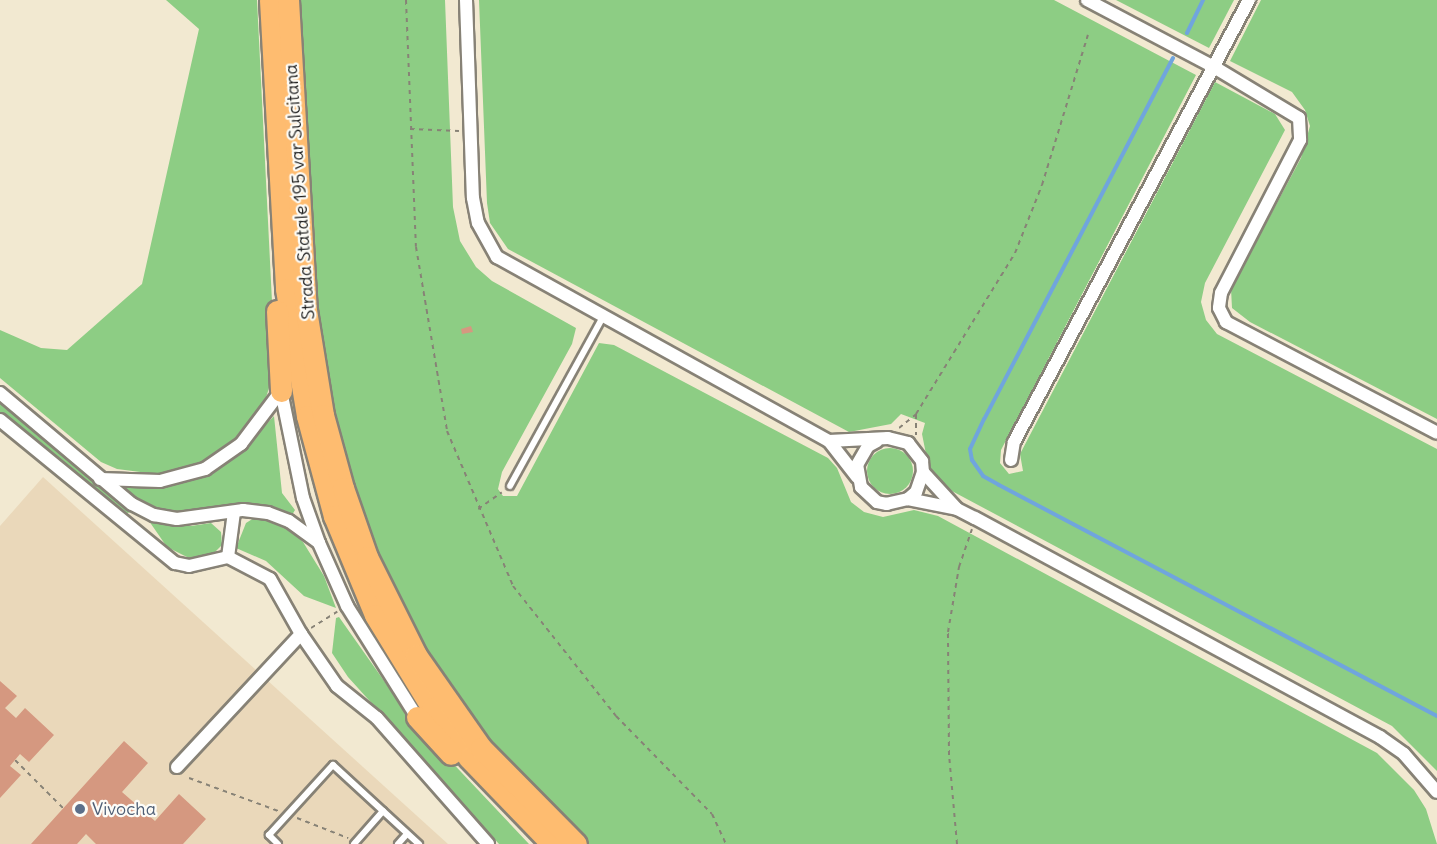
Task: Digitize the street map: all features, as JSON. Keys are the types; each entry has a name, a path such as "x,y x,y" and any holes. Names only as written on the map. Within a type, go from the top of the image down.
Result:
{"highway":[{"name":"Strada Statale 195 var Sulcitana","path":"270,0 286,289 318,463 334,516 375,615 402,663 469,758 548,840"},
{"name":"Strada Statale 195 var Sulcitana","path":"288,0 306,310 324,415 343,488 367,557 416,655 480,748 576,844"},
{"path":"281,391 277,305 286,289"},
{"path":"417,717 525,832 548,840"}],"street":[{"path":"466,0 473,198 485,242 512,268 829,441 857,477 861,487 877,501 887,504 908,499 957,509 975,518 1380,737 1404,754 1437,792"},
{"path":"1087,0 1214,67 1294,113 1302,133 1221,293 1221,316 1232,327 1437,433"},
{"path":"1011,460 1014,442 1249,0"},
{"path":"100,479 168,480 205,469 241,444 281,391"},
{"path":"281,391 303,498 319,543 347,606 417,717"},
{"path":"0,393 100,479 132,504 154,515 177,519 234,512 268,513 289,521 319,543"},
{"path":"0,420 175,563 189,566 228,557 270,579 301,634 337,686 376,718 488,844"},
{"path":"829,441 882,439 908,443 922,461 923,472 921,482 908,499"},
{"path":"857,477 861,455 882,439"},
{"path":"923,472 957,509"},
{"path":"228,557 234,512"},
{"path":"177,767 301,634"}],"lane":[{"path":"510,486 603,317"},
{"path":"278,844 269,835 333,765 419,844"},
{"path":"354,844 383,811"},
{"path":"398,844 407,834"}],"path":[{"path":"406,0 416,247 447,431 478,509 513,586 616,716 712,814 726,844"},
{"path":"882,439 916,414 1015,253 1042,185 1088,35"},
{"path":"411,129 471,131"},
{"path":"478,509 510,486"},
{"path":"957,844 949,755 948,632 959,567 975,518"},
{"path":"301,634 347,606"},
{"path":"15,760 63,808"}],"shaded area":[{"path":"43,477 448,844 0,844 0,526"}],"green space":[{"path":"166,0 257,0 274,342 273,375 264,404 244,433 209,461 164,475 117,469 101,462 0,378 0,330 41,348 67,350 142,284 199,29"},
{"path":"293,0 445,0 453,207 460,241 476,267 492,281 576,328 572,344 502,472 498,489 503,496 517,496 599,343 614,345 828,458 837,468 851,502 864,512 883,517 914,510 938,516 1377,753 1414,790 1426,809 1437,844 589,844 486,741 445,683 391,593 351,493 318,347"},
{"path":"479,0 1054,0 1196,75 1001,450 1000,463 1009,474 1023,471 1020,454 1215,82 1275,114 1285,130 1205,283 1201,302 1206,320 1217,334 1437,449 1437,771 1392,726 950,490 936,480 927,459 922,434 925,423 901,414 891,424 849,432 508,249 490,223 487,203"},
{"path":"1116,0 1234,0 1209,48"},
{"path":"1261,0 1437,0 1437,419 1250,322 1232,308 1231,289 1301,158 1310,126 1305,110 1292,92 1230,61"},
{"path":"0,399 133,512 127,513 61,465 0,412"},
{"path":"274,416 282,493 295,510 292,515 249,503 193,514 168,513 140,502 122,488 127,483 178,483 210,474 240,452"},
{"path":"890,448 899,449 907,454 912,462 912,480 907,488 899,493 890,494 881,493 873,488 868,480 867,471 868,462 873,454 881,449"},
{"path":"257,516 290,529 303,542 324,576 336,608 304,596 266,561 236,548 246,523"},
{"path":"149,521 191,526 211,523 221,532 222,545 214,553 189,558 167,547"},
{"path":"339,617 411,719 529,844 499,844 348,677 332,653 336,618"}],"building":[{"path":"471,326 473,332 462,334 461,329"},
{"path":"0,681 17,696 5,708 16,718 25,708 54,735 29,762 20,754 10,766 21,775 0,798"},
{"path":"124,741 148,763 122,792 155,821 179,794 206,819 183,844 96,844 86,834 77,844 31,844"}],"waterway":[{"path":"1187,33 1203,0"},
{"path":"1173,58 984,419 970,449 972,460 983,476 999,485 1437,716"}],"place":[{"name":"Vivocha","path":"80,809"}]}
